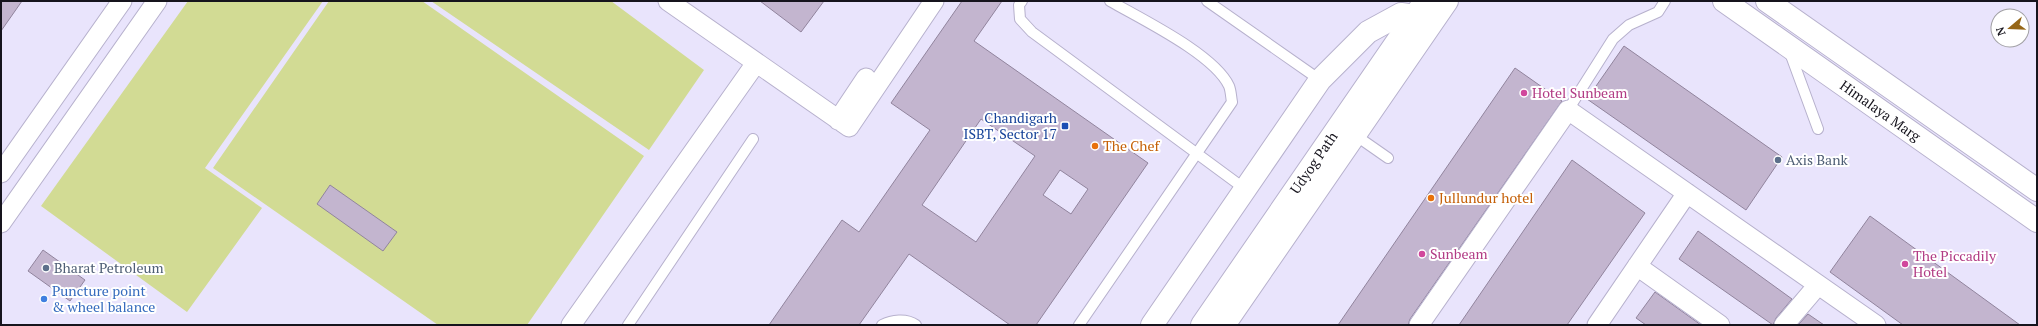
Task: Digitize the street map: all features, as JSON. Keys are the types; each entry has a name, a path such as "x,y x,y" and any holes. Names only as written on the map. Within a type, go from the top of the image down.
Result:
{"main road":[{"name":"Himalaya Marg","path":"1724,1 2037,221"},
{"name":"Himalaya Marg","path":"1767,1 2037,190"},
{"path":"1152,325 1320,80 1368,32 1401,14 1436,6"},
{"name":"Udyog Path","path":"1224,325 1355,134 1436,6"},
{"name":"Udyog Path","path":"1202,325 1436,6"}],"street":[{"path":"1,173 122,1"},
{"path":"1,223 157,1"},
{"path":"668,1 849,127 934,1"},
{"path":"838,120 920,1"},
{"path":"81,59 106,74"},
{"path":"571,325 756,63"},
{"path":"1419,325 1568,110 1876,325"},
{"path":"1597,325 1687,193"},
{"path":"1637,266 1720,325"},
{"path":"1784,325 1818,285"}],"lane":[{"path":"1022,1 1019,5 1020,19 1032,32 1246,189"},
{"path":"1079,325 1232,102 1229,87 1217,70 1200,54 1110,1"},
{"path":"1207,1 1320,80"},
{"path":"1568,110 1613,39 1629,25 1658,12 1665,1"},
{"path":"1786,45 1818,129"},
{"path":"1355,134 1388,158"},
{"path":"628,325 753,139"},
{"path":"882,325 890,320 912,322 916,325"}],"green space":[{"path":"188,1 323,1 205,168 262,208 187,312 41,206"},
{"path":"329,1 422,1 644,156 527,325 438,325 213,168"},
{"path":"431,1 611,1 704,70 649,150"}],"building":[{"path":"1,1 22,1 1,31"},
{"path":"760,1 824,1 801,32"},
{"path":"962,1 1002,1 974,41 1148,163 1036,325 1010,325 909,254 859,325 769,325 842,220 859,232 930,130 891,103","holes":["981,119 1035,156 976,242 922,205","1060,170 1088,189 1071,214 1043,195"]},
{"path":"1624,46 1782,157 1746,210 1587,99"},
{"path":"1515,68 1562,101 1410,319 1408,325 1338,325"},
{"path":"1572,160 1645,213 1567,325 1459,325"},
{"path":"330,185 397,232 383,251 317,204"},
{"path":"1870,216 2020,325 1903,325 1830,272"},
{"path":"1698,231 1792,299 1776,318 1773,325 1679,259"},
{"path":"43,250 85,280 70,301 28,271"},
{"path":"1655,292 1701,325 1646,325 1636,318"},
{"path":"1808,314 1824,325 1798,325"}],"place":[{"name":"Hotel Sunbeam","path":"1524,93"},
{"name":"Chandigarh ISBT, Sector 17","path":"1065,126"},
{"name":"The Chef","path":"1095,146"},
{"name":"Axis Bank","path":"1778,160"},
{"name":"Jullundur hotel","path":"1431,198"},
{"name":"Sunbeam","path":"1422,254"},
{"name":"The Piccadily Hotel","path":"1905,264"},
{"name":"Bharat Petroleum","path":"46,268"},
{"name":"Puncture point & wheel balance","path":"44,299"}]}
